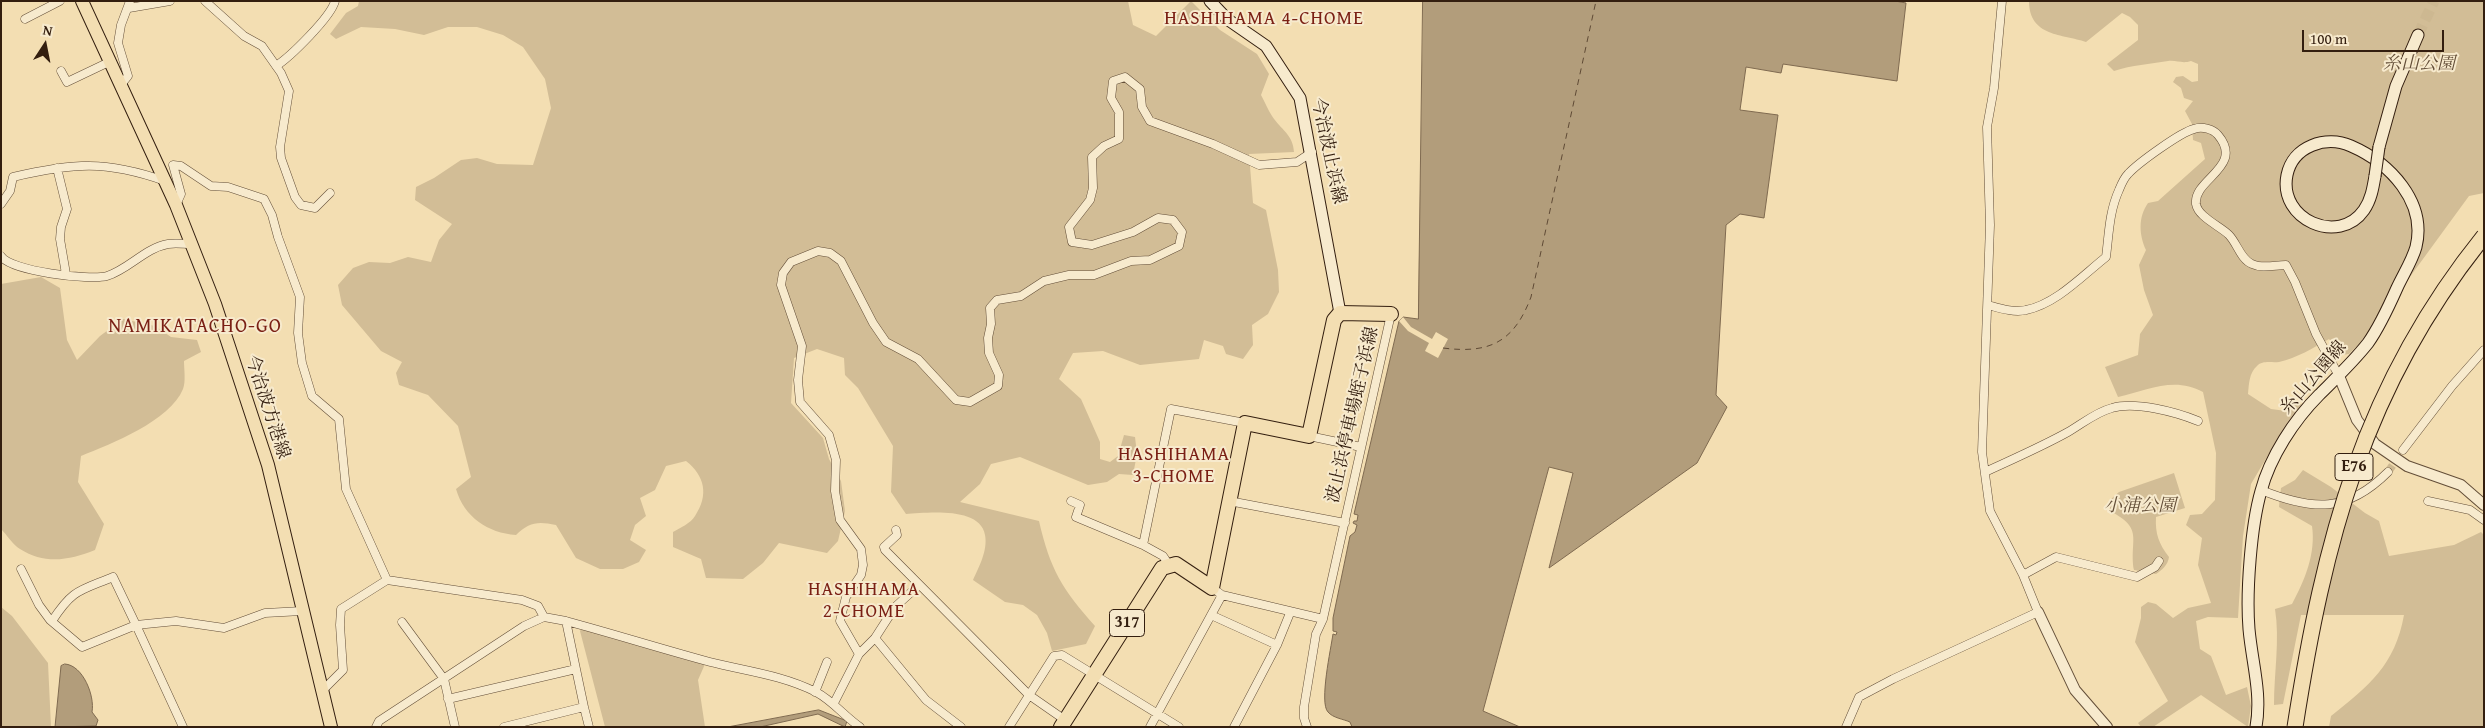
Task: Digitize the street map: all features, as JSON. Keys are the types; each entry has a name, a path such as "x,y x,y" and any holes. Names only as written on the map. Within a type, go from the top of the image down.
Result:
{"highway":[{"name":"E76","path":"2295,727 2311,635 2331,540 2343,499 2363,444 2395,371 2415,335 2450,281 2484,236"},
{"path":"1169,565 1176,564 1217,592 1229,501 1244,423 1309,436 1334,320 1340,313 1391,314"},
{"name":"317","path":"1063,724 1157,574 1162,568 1169,565"}],"main road":[{"name":"今治波方港線","path":"82,1 176,205 215,304 268,465 331,727"},
{"name":"今治波止浜線","path":"1210,1 1227,19 1266,46 1300,98 1312,152 1340,313"},
{"name":"糸山公園線","path":"2256,727 2260,708 2259,688 2249,629 2249,588 2261,490 2273,460 2290,433 2318,396 2340,376 2369,340 2386,313 2415,248 2419,225 2416,212 2404,188 2392,174 2373,159 2350,146 2323,142 2311,146 2299,153 2287,173 2287,199 2302,218 2326,226 2348,223 2364,210 2372,194 2375,176 2379,148 2396,86 2418,35"}],"street":[{"path":"25,19 60,1"},
{"path":"120,86 128,76 118,44 121,25 129,4 170,1"},
{"path":"205,1 244,36 262,46 276,66 289,91 280,147 294,197 301,205 315,208 330,193"},
{"path":"276,66 288,58 330,13 335,1"},
{"path":"2002,1 1994,88 1987,127 1990,225 1982,434 1990,511 2023,575 2038,612 2076,690 2107,727"},
{"path":"61,71 67,82 109,62"},
{"path":"859,654 840,622 846,597 861,575 863,565 861,550 840,520 835,491 836,460 829,435 800,402 798,380 802,346 781,285 783,273 791,262 818,251 830,253 841,261 873,323 886,342 918,358 956,400 970,402 998,386 1000,375 989,353 988,338 991,324 990,308 997,300 1021,296 1044,281 1068,275 1094,275 1131,261 1150,260 1179,246 1182,232 1174,220 1158,218 1134,232 1092,245 1072,242 1069,227 1090,200 1092,157 1104,146 1119,139 1119,112 1111,98 1113,81 1125,77 1140,89 1142,107 1150,121 1213,144 1259,165 1297,162 1312,152"},
{"path":"1988,305 2025,311 2046,302 2106,257 2109,222 2118,191 2127,175 2137,165 2180,136 2194,129 2206,128 2217,134 2224,145 2225,158 2218,171 2198,194 2196,203 2200,212 2232,238 2244,258 2251,264 2262,266 2286,265 2296,282 2316,334 2340,376 2357,420 2375,444 2407,466 2461,485 2484,505"},
{"path":"1,204 10,191 13,177 57,168 89,165 132,170 165,181"},
{"path":"176,205 181,194 173,165 181,166 211,186 228,187 264,199 272,215 300,297 298,333 302,363 312,396 339,419 346,489 387,580"},
{"path":"57,168 67,209 61,227 60,239 66,274"},
{"path":"1,256 4,261 19,268 80,277 107,276 128,267 158,247 168,244 191,244"},
{"name":"波止浜停車場蛭子浜線","path":"1307,727 1304,718 1306,688 1316,634 1323,619 1391,314"},
{"path":"2403,450 2452,386 2484,350"},
{"path":"1985,472 2045,444 2110,408 2125,406 2178,413 2198,421"},
{"path":"1143,545 1171,409 1244,423"},
{"path":"1309,436 1361,447"},
{"path":"2261,490 2298,502 2321,506 2342,503 2371,489 2388,472"},
{"path":"1072,501 1080,505 1076,517 1143,545 1163,556 1169,565"},
{"path":"1229,501 1345,523"},
{"path":"2428,502 2470,510 2484,520"},
{"path":"896,530 897,535 884,547 918,586 1029,695 1063,724"},
{"path":"2023,575 2056,557 2136,577 2155,567 2159,561"},
{"path":"21,569 38,606 52,622 82,647 136,626 176,621 224,628 265,613 302,611"},
{"path":"52,622 65,601 74,593 113,577 183,727"},
{"path":"323,690 343,670 341,609 387,580 522,600 538,606 544,617"},
{"path":"834,703 859,654 874,638 895,607 918,586"},
{"path":"1150,727 1211,615 1217,592 1290,613 1323,619"},
{"path":"1846,727 1859,698 1893,679 2038,612"},
{"path":"1234,727 1277,646 1290,613"},
{"path":"1211,615 1277,646"},
{"path":"376,727 379,721 524,626 544,617 566,621 710,662 770,674 815,692 834,703 843,715 860,727"},
{"path":"566,621 589,727"},
{"path":"402,622 444,679 455,727"},
{"path":"874,638 926,700 962,727"},
{"path":"1009,727 1054,656 1062,655 1179,727"},
{"path":"815,692 828,662"},
{"path":"448,699 576,669"},
{"path":"504,727 584,707"}],"green space":[{"path":"359,1 1128,1 1133,25 1156,36 1191,1 1220,30 1257,54 1269,74 1261,95 1275,121 1289,136 1294,152 1249,154 1253,203 1266,210 1278,270 1279,292 1268,314 1252,325 1253,345 1243,359 1226,354 1223,346 1204,340 1199,359 1140,365 1103,351 1073,353 1059,379 1081,399 1100,442 1100,459 1110,462 1118,456 1124,435 1135,437 1137,454 1133,475 1119,474 1107,482 1088,485 1020,457 991,464 980,484 960,502 1039,521 1043,538 1059,578 1074,601 1095,626 1086,644 1052,651 1047,633 1037,615 1023,605 1005,602 973,580 982,558 986,541 981,526 973,519 951,513 906,514 891,492 893,446 858,388 845,375 844,358 817,349 794,358 791,403 823,438 829,459 841,481 845,511 838,541 827,553 779,543 763,563 743,579 706,578 701,559 673,547 673,532 693,519 702,501 703,486 701,479 686,461 666,466 655,490 640,498 646,516 635,525 630,540 646,550 639,562 623,569 600,569 576,558 556,525 544,523 530,525 516,535 496,531 478,522 465,508 456,489 471,477 458,426 428,395 399,385 396,373 402,362 381,351 342,305 338,285 353,268 369,262 390,263 408,257 431,262 439,240 452,224 415,200 416,187 434,178 461,160 477,158 497,164 533,165 551,108 545,79 523,47 503,35 477,27 448,27 424,35 395,29 361,27 336,39 330,34 346,13 358,6"},
{"name":"糸山公園","path":"2029,1 2484,1 2484,193 2469,196 2366,337 2349,354 2342,355 2329,339 2292,358 2279,362 2259,364 2251,375 2248,394 2271,409 2286,411 2296,402 2305,406 2277,440 2251,484 2243,536 2238,618 2208,617 2196,621 2200,649 2211,656 2226,695 2247,687 2251,706 2248,727 2201,695 2153,727 2141,727 2138,723 2168,701 2135,642 2141,618 2141,607 2148,602 2156,604 2173,618 2188,608 2211,603 2198,565 2202,538 2186,525 2190,515 2202,514 2215,500 2216,453 2203,392 2192,387 2171,385 2150,388 2118,397 2105,367 2138,355 2140,334 2153,315 2144,290 2139,265 2146,250 2142,238 2142,214 2148,203 2158,201 2205,159 2201,143 2193,140 2192,124 2185,111 2193,101 2184,98 2181,88 2173,82 2176,77 2183,76 2192,82 2198,81 2198,64 2191,61 2168,61 2114,71 2107,64 2138,40 2138,25 2130,17 2122,13 2086,42 2058,35 2041,28 2031,13"},
{"path":"41,277 60,288 67,340 77,360 100,336 123,319 155,326 171,337 197,340 201,352 184,361 185,379 183,389 176,401 166,411 153,421 123,438 81,456 78,482 104,524 95,550 58,559 48,559 29,554 17,547 1,529 1,284"},
{"path":"2303,470 2379,521 2389,556 2454,545 2481,532 2484,535 2484,727 2329,727 2331,716 2357,695 2387,661 2400,632 2404,615 2301,615 2283,704 2274,705 2277,645 2275,609 2292,604 2297,595 2311,556 2313,536 2312,526 2279,507 2281,488 2295,480"},
{"name":"小浦公園","path":"2174,473 2185,508 2156,517 2157,534 2160,543 2169,557 2167,562 2156,574 2134,570 2132,529 2121,517 2110,511 2110,500 2119,492"},
{"path":"1,607 12,616 48,663 51,727 1,727"},
{"path":"582,628 705,664 698,680 705,727 605,727 580,631"}],"shaded area":[{"path":"1423,1 1895,1 1906,3 1897,81 1783,64 1781,73 1746,67 1740,110 1778,115 1764,218 1740,214 1726,225 1716,395 1727,407 1697,463 1549,568 1573,473 1549,467 1483,711 1520,727 1352,727 1350,722 1330,714 1326,707 1325,687 1328,662 1333,634 1336,635 1337,632 1333,631 1333,618 1350,536 1355,532 1357,525 1353,523 1357,521 1358,515 1354,514 1399,321 1403,317 1418,319"},
{"path":"65,664 71,666 82,675 90,690 92,712 98,720 96,726 55,727 61,666"},
{"path":"819,710 847,721 845,727 818,714 760,727 728,727"}],"pier":[{"path":"1403,317 1411,327 1432,339 1436,332 1448,339 1438,358 1425,351 1429,343 1408,331 1399,321"}],"ferry route":[{"path":"1443,348 1474,349 1498,342 1517,325 1531,297 1596,1"}],"tunnel":[{"path":"2418,35 2434,1"},
{"path":"2388,472 2403,450"}],"district":[{"name":"HASHIHAMA 4-CHOME","path":"1264,19"},
{"name":"NAMIKATACHO-GO","path":"195,327"},
{"name":"HASHIHAMA 3-CHOME","path":"1174,466"},
{"name":"HASHIHAMA 2-CHOME","path":"864,601"}]}
